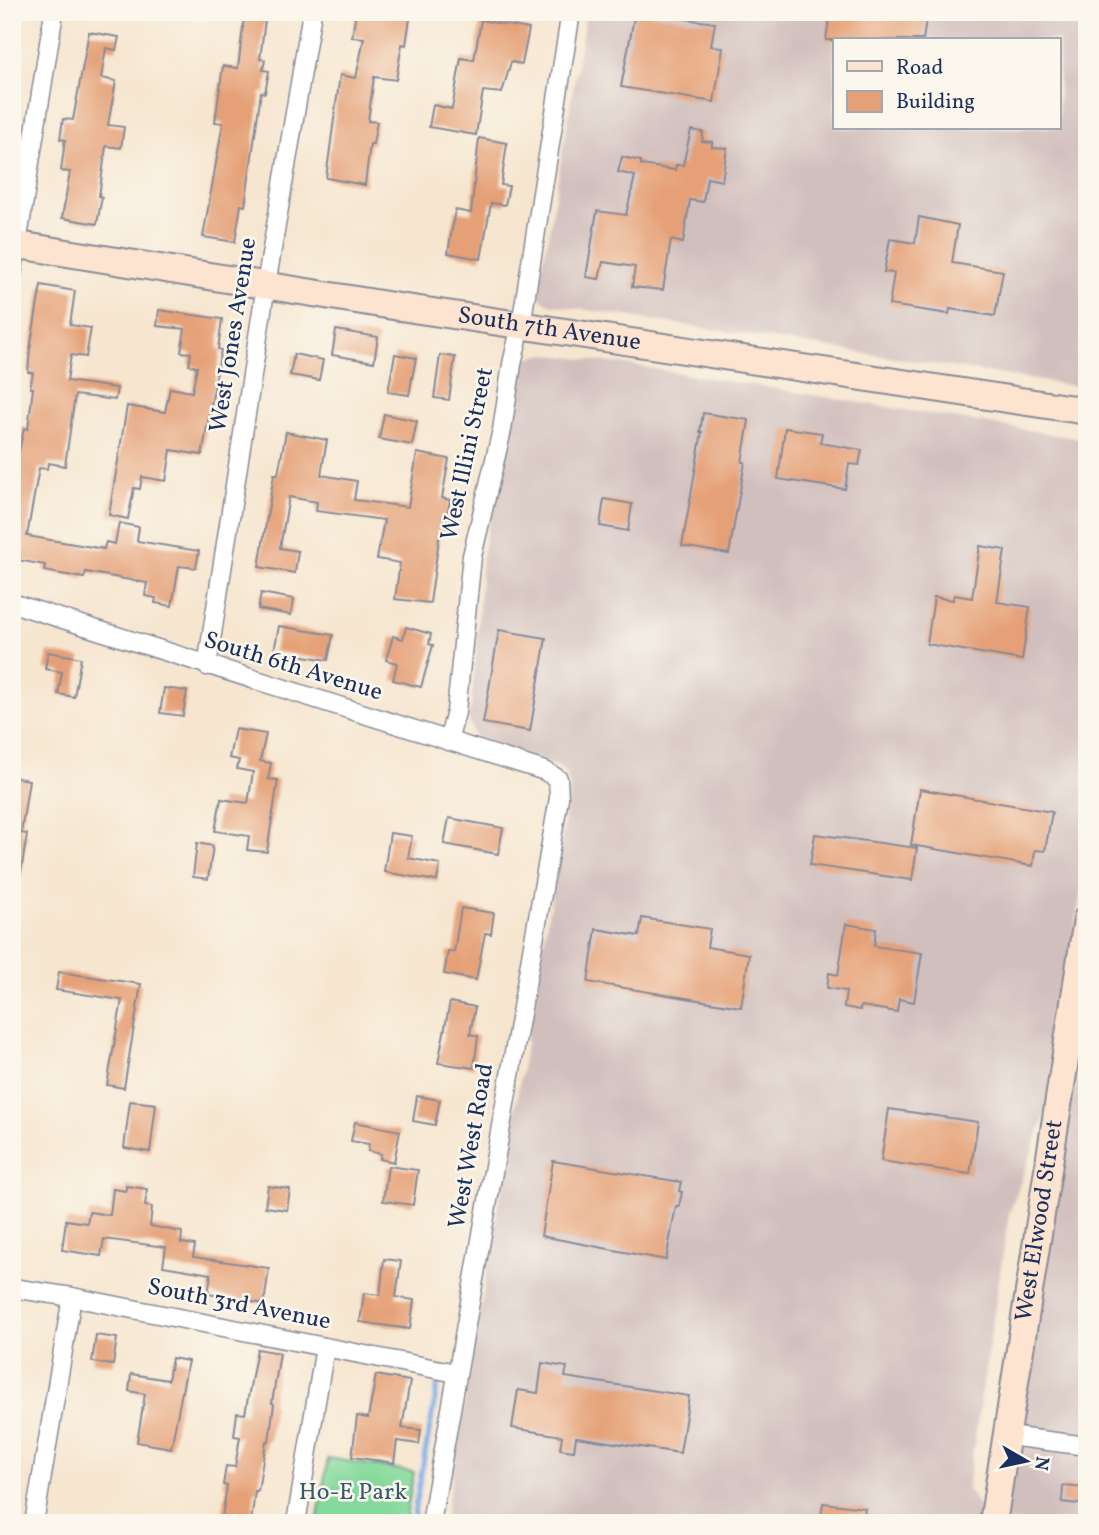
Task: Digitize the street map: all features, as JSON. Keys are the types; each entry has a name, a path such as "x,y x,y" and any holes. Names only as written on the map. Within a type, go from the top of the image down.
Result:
{"main road":[{"name":"South 7th Avenue","path":"15,245 1087,411"},
{"name":"West Elwood Street","path":"993,1523 1087,919"}],"street":[{"path":"12,275 54,12"},
{"name":"West Jones Avenue","path":"207,666 266,285 312,12"},
{"name":"West Illini Street","path":"448,741 456,712 472,556 502,430 521,325 570,12"},
{"name":"South 6th Avenue","path":"12,603 545,771 558,779"},
{"name":"West West Road","path":"431,1523 559,798 558,779"},
{"name":"South 3rd Avenue","path":"12,1288 72,1297 456,1373"},
{"path":"34,1523 72,1297"},
{"path":"296,1523 325,1347"},
{"path":"1008,1436 1087,1446"}],"shaded area":[{"path":"586,12 1087,12 1087,388 549,304 536,295"},
{"path":"545,354 636,366 1087,440 1087,852 1046,1112 1009,1214 967,1489 985,1517 984,1523 444,1523 570,788 566,773 560,767 475,737 468,717 476,658 482,557 517,383 527,358"},
{"path":"1087,960 1087,1523 996,1523"}],"green space":[{"name":"Ho-E Park","path":"328,1458 414,1472 405,1523 317,1523"}],"building":[{"path":"356,12 411,12 406,45 402,44 396,80 374,77 368,121 377,122 373,144 370,144 365,185 326,178 340,75 356,78 364,38 352,37"},
{"path":"635,12 715,23 711,46 723,48 714,102 621,87"},
{"path":"830,12 927,12 923,38 826,40"},
{"path":"244,18 265,20 260,59 265,60 263,70 269,71 265,93 261,92 245,206 241,205 235,242 203,237 223,123 215,122 223,66 238,68"},
{"path":"481,20 529,29 522,64 511,62 502,93 483,91 476,135 429,127 433,105 452,109 461,58 474,60"},
{"path":"89,32 119,37 116,50 106,48 101,78 116,81 108,125 124,127 121,148 106,146 97,224 62,218 70,172 61,171 65,140 60,139 63,119 73,120"},
{"path":"691,130 703,132 702,141 712,142 712,147 727,148 722,181 707,178 703,202 690,200 683,243 671,240 663,290 632,287 635,267 603,262 599,279 586,277 597,211 626,215 635,176 618,172 622,157 641,161 641,165 675,170 676,165 683,165"},
{"path":"479,138 507,143 501,185 509,186 505,205 491,203 481,259 448,253 455,210 471,213"},
{"path":"919,217 958,225 952,263 1003,271 995,316 950,309 949,314 889,305 894,273 884,272 890,239 915,243"},
{"path":"41,285 75,291 70,325 91,328 86,357 71,355 67,381 117,388 115,400 75,395 65,466 48,463 47,469 39,468 27,536 104,549 106,542 115,544 119,523 139,527 137,541 199,551 196,568 179,566 172,606 155,603 156,598 145,596 147,583 86,572 84,578 44,571 45,565 12,559 12,484 24,428 28,429 33,388 30,388 33,373 28,372 30,349"},
{"path":"159,310 222,319 218,349 221,350 202,455 171,450 166,481 142,477 140,489 134,488 128,519 109,515 127,406 165,412 170,388 192,392 197,367 189,365 191,353 181,352 185,329 157,326"},
{"path":"336,330 378,337 374,362 332,355"},
{"path":"294,354 323,360 319,380 290,375"},
{"path":"395,354 416,358 409,395 388,392"},
{"path":"440,355 455,357 449,400 434,398"},
{"path":"703,413 749,420 742,462 745,462 729,554 682,546"},
{"path":"384,414 417,421 412,445 379,439"},
{"path":"785,428 822,433 820,443 862,450 859,465 849,464 845,489 778,479"},
{"path":"286,432 327,440 321,475 357,481 354,500 408,507 417,453 449,459 442,498 450,500 444,533 440,532 430,603 395,599 400,563 377,559 384,520 316,511 317,502 289,497 280,548 298,551 295,573 259,567 274,474 278,474"},
{"path":"604,499 632,504 628,531 600,526"},
{"path":"980,546 1005,550 997,602 1030,607 1022,660 927,644 934,597 953,600 954,595 972,598"},
{"path":"261,593 294,599 291,615 258,609"},
{"path":"279,626 333,635 328,660 274,651"},
{"path":"406,627 431,634 429,644 433,645 421,687 393,680 397,663 386,660 393,636 403,639"},
{"path":"499,630 546,638 530,731 483,723"},
{"path":"48,652 81,658 74,697 58,694 62,672 45,669"},
{"path":"164,688 187,691 183,716 160,713"},
{"path":"235,729 266,734 260,761 271,763 268,779 278,780 267,852 247,850 249,836 215,831 221,799 248,803 253,772 237,769 239,760 229,758"},
{"path":"12,777 29,780 21,833 27,834 20,879 12,879"},
{"path":"920,789 1052,812 1045,851 1035,850 1033,866 911,845"},
{"path":"449,818 503,828 498,854 444,844"},
{"path":"390,833 412,836 408,858 440,864 437,881 384,872"},
{"path":"815,834 917,848 912,880 810,865"},
{"path":"197,843 213,846 208,879 193,877"},
{"path":"461,908 494,913 491,934 485,933 476,980 444,974 448,951 454,952"},
{"path":"642,918 710,929 707,947 749,954 741,1007 588,982 596,929 639,936"},
{"path":"846,924 876,929 874,946 922,953 914,1002 899,999 897,1012 861,1006 860,1010 844,1007 846,991 827,988 829,973 838,975"},
{"path":"59,972 141,984 124,1088 107,1085 122,1000 56,990"},
{"path":"450,1002 475,1007 470,1034 478,1036 474,1068 438,1063"},
{"path":"417,1096 440,1100 435,1125 413,1121"},
{"path":"130,1101 156,1104 150,1152 124,1148"},
{"path":"889,1109 978,1122 970,1174 881,1161"},
{"path":"355,1122 400,1131 394,1162 380,1159 381,1154 368,1151 369,1144 351,1141"},
{"path":"553,1161 681,1182 679,1191 682,1192 679,1206 676,1206 666,1260 541,1236"},
{"path":"388,1166 418,1170 413,1205 383,1201"},
{"path":"126,1186 147,1189 145,1206 152,1207 150,1226 182,1232 181,1243 195,1245 193,1257 269,1268 264,1304 208,1294 211,1274 163,1266 166,1247 104,1239 101,1256 62,1250 66,1220 87,1223 89,1212 110,1215 113,1189 126,1191"},
{"path":"268,1186 290,1189 287,1210 265,1207"},
{"path":"384,1259 401,1261 396,1297 414,1300 410,1329 360,1322 364,1293 380,1295"},
{"path":"96,1335 117,1338 113,1365 92,1362"},
{"path":"257,1349 280,1353 269,1441 266,1441 258,1491 255,1491 251,1523 221,1523 227,1486 223,1485 226,1466 235,1467 240,1437 234,1436 237,1413 245,1414"},
{"path":"172,1358 188,1361 171,1448 137,1442 145,1394 129,1391 131,1374 168,1380"},
{"path":"542,1363 567,1367 565,1377 689,1396 680,1453 576,1437 574,1451 560,1449 562,1436 512,1428 518,1390 538,1393"},
{"path":"376,1375 410,1381 402,1428 421,1430 419,1444 397,1441 394,1463 352,1457 357,1416 368,1418"},
{"path":"1063,1486 1087,1488 1087,1505 1062,1502"},
{"path":"823,1503 865,1508 863,1523 820,1523"}],"waterway":[{"path":"412,1523 440,1373"}]}
